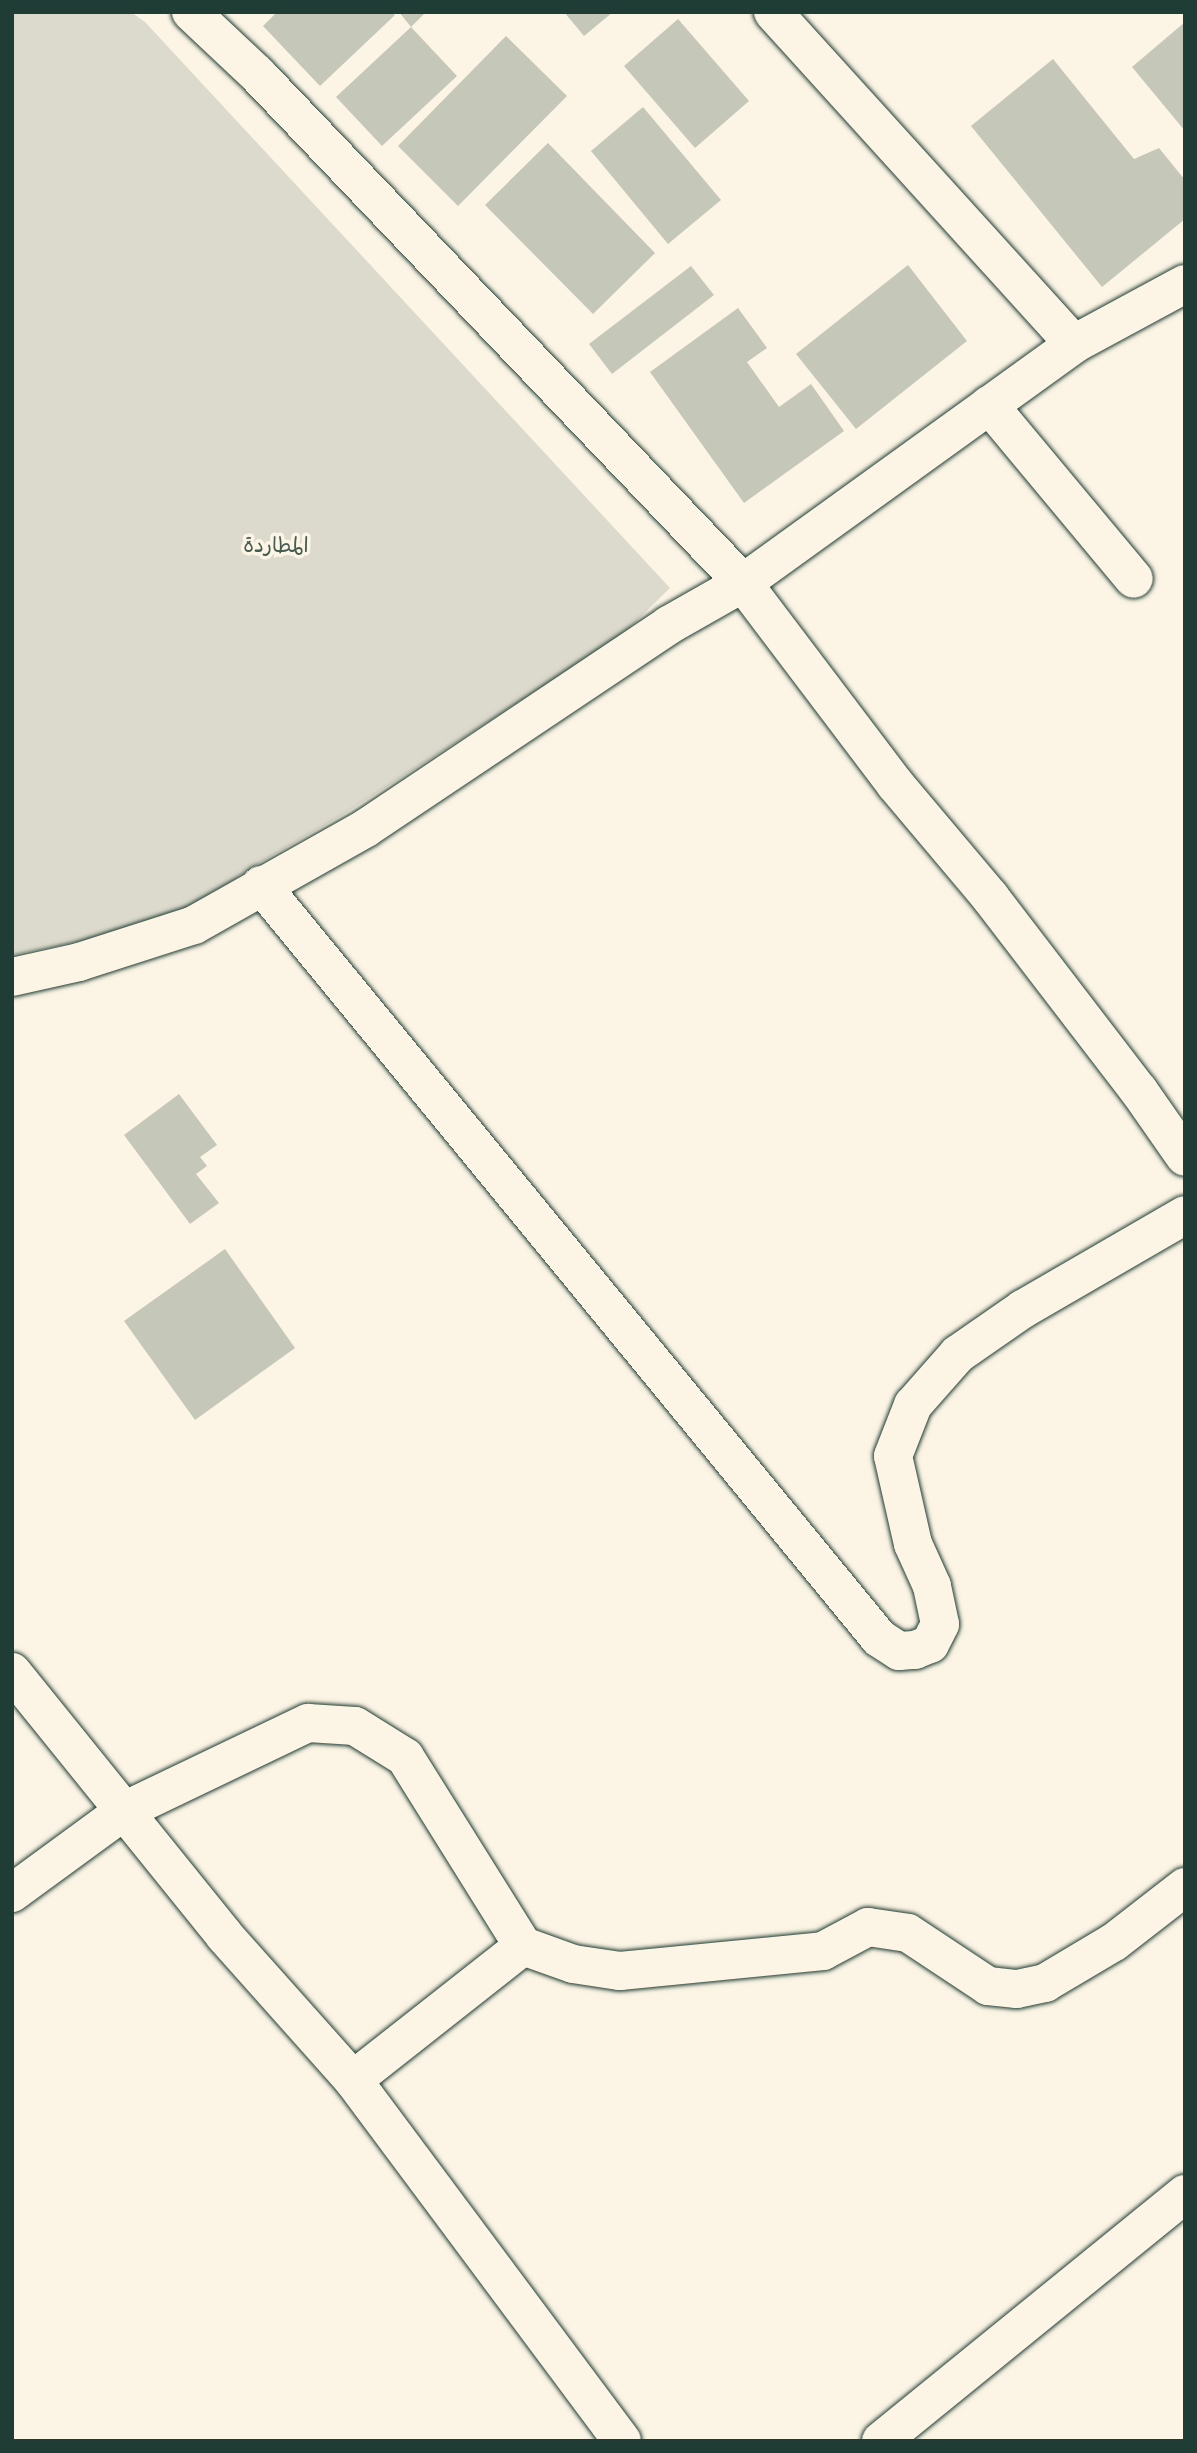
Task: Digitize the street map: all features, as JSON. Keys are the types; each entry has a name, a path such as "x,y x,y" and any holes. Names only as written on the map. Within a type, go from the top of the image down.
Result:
{"street":[{"path":"191,12 257,74 743,583 895,784 990,897 1139,1091 1185,1157"},
{"path":"773,12 1074,344"},
{"path":"12,977 79,962 181,929 366,828 669,625 743,583 1074,344 1185,284"},
{"path":"989,405 1134,579"},
{"path":"261,885 879,1638 899,1651 915,1650 930,1644 940,1624 932,1586 913,1544 893,1456 913,1405 958,1354 1023,1309 1185,1215"},
{"path":"12,1672 224,1935 353,2080 622,2441"},
{"path":"12,1893 124,1811 308,1723 355,1726 405,1757 523,1946 572,1964 620,1971 823,1951 868,1927 908,1933 988,1986 1017,1989 1045,1983 1114,1942 1185,1887"},
{"path":"353,2080 523,1946"},
{"path":"881,2441 1185,2194"}],"green space":[{"name":"المطاردة","path":"12,12 131,12 145,22 670,588 619,638 344,814 249,869 174,922 12,955"}],"building":[{"path":"277,12 391,12 395,15 320,86 263,26"},
{"path":"399,12 426,12 411,27"},
{"path":"564,12 613,12 584,36"},
{"path":"678,19 749,101 695,148 624,66"},
{"path":"1185,22 1185,131 1132,67"},
{"path":"411,27 457,76 382,146 336,97"},
{"path":"506,36 567,96 458,206 398,146"},
{"path":"1053,59 1134,159 1159,148 1185,180 1185,219 1102,287 971,126"},
{"path":"643,107 721,200 668,244 591,151"},
{"path":"548,143 655,253 593,314 485,205"},
{"path":"908,265 967,341 856,429 796,354"},
{"path":"691,266 714,295 612,374 589,344"},
{"path":"738,308 767,348 747,362 779,407 811,384 844,431 744,503 650,372"},
{"path":"179,1094 217,1145 200,1157 207,1166 196,1174 219,1203 190,1224 124,1135"},
{"path":"225,1249 295,1348 195,1420 124,1321"}]}
